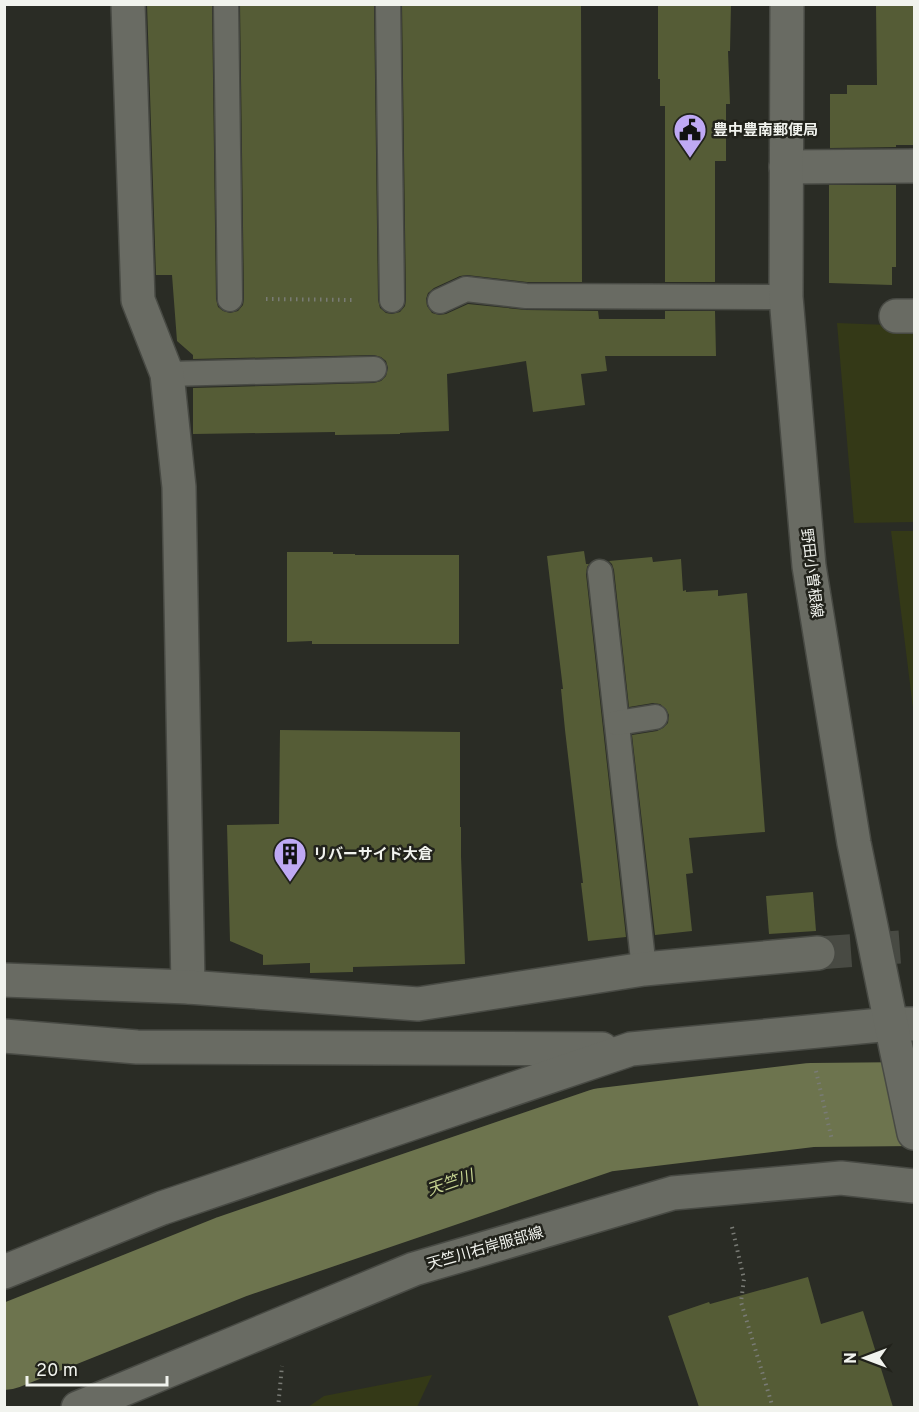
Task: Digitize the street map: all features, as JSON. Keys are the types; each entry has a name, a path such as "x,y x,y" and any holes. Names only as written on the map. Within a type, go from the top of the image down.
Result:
{"street":[{"path":"128,4 138,300 167,374 179,487 188,987"},
{"name":"野田小曽根線","path":"787,4 786,297 809,566 854,843 900,1032 915,1133"},
{"path":"786,167 915,166"},
{"path":"4,980 188,987 418,1004 644,969 818,953"},
{"path":"4,1036 137,1047 631,1049 900,1032"},
{"path":"4,1272 162,1208 631,1049"},
{"name":"天竺川右岸服部線","path":"78,1407 414,1269 673,1193 841,1178 915,1186"}],"lane":[{"path":"226,4 230,299"},
{"path":"388,4 392,300"},
{"path":"440,301 466,289 526,296 786,297"},
{"path":"167,374 374,369"},
{"path":"600,572 644,969"},
{"path":"617,723 655,717"}],"path":[{"path":"230,299 392,300"},
{"path":"815,1070 834,1146"},
{"path":"729,1218 744,1279 741,1302 773,1407"}],"green space":[{"path":"837,323 914,326 914,522 854,523"},
{"path":"891,531 914,531 914,716"},
{"path":"432,1375 417,1407 308,1407 324,1396"}],"building":[{"path":"147,4 212,4 216,299 218,307 230,313 238,311 244,299 240,4 374,4 378,300 380,308 392,314 400,312 406,300 402,4 581,4 582,282 527,282 460,276 428,293 427,306 432,313 439,315 468,304 526,310 598,311 599,319 665,319 665,311 715,311 716,356 605,356 607,371 581,374 585,405 533,412 526,361 447,374 449,431 335,435 335,432 193,434 193,388 374,383 386,376 388,368 386,361 374,355 193,359 193,355 177,341 172,275 156,275"},
{"path":"658,4 731,4 730,51 728,51 730,104 726,104 726,161 715,161 715,282 665,282 665,106 660,106 660,79 658,79"},
{"path":"915,4 915,145 830,148 830,94 847,94 847,85 877,85 876,5"},
{"path":"829,185 896,185 896,267 892,267 892,285 829,283"},
{"path":"584,551 586,564 589,564 586,574 626,937 588,941 565,730 561,689 563,689 547,556"},
{"path":"287,552 333,552 333,554 355,555 459,555 459,644 287,642"},
{"path":"652,557 653,562 681,559 683,591 718,590 718,596 747,593 765,832 689,838 693,873 686,874 692,931 655,935 632,735 663,728 668,723 669,715 660,704 629,707 614,570 609,561"},
{"path":"280,730 460,732 460,827 465,964 353,967 353,972 310,973 310,963 263,965 263,955 230,941 227,825 279,824"},
{"path":"813,892 816,931 769,934 766,896"},
{"path":"808,1277 821,1324 863,1311 893,1407 699,1407 668,1316 709,1302 710,1304"}],"waterway":[{"name":"天竺川","path":"4,1348 231,1257 603,1130 811,1105 914,1104"}],"tunnel":[{"path":"818,953 914,946"}],"place":[{"name":"豊中豊南郵便局","path":"690,159"},
{"name":"リバーサイド大倉","path":"290,883"}]}
